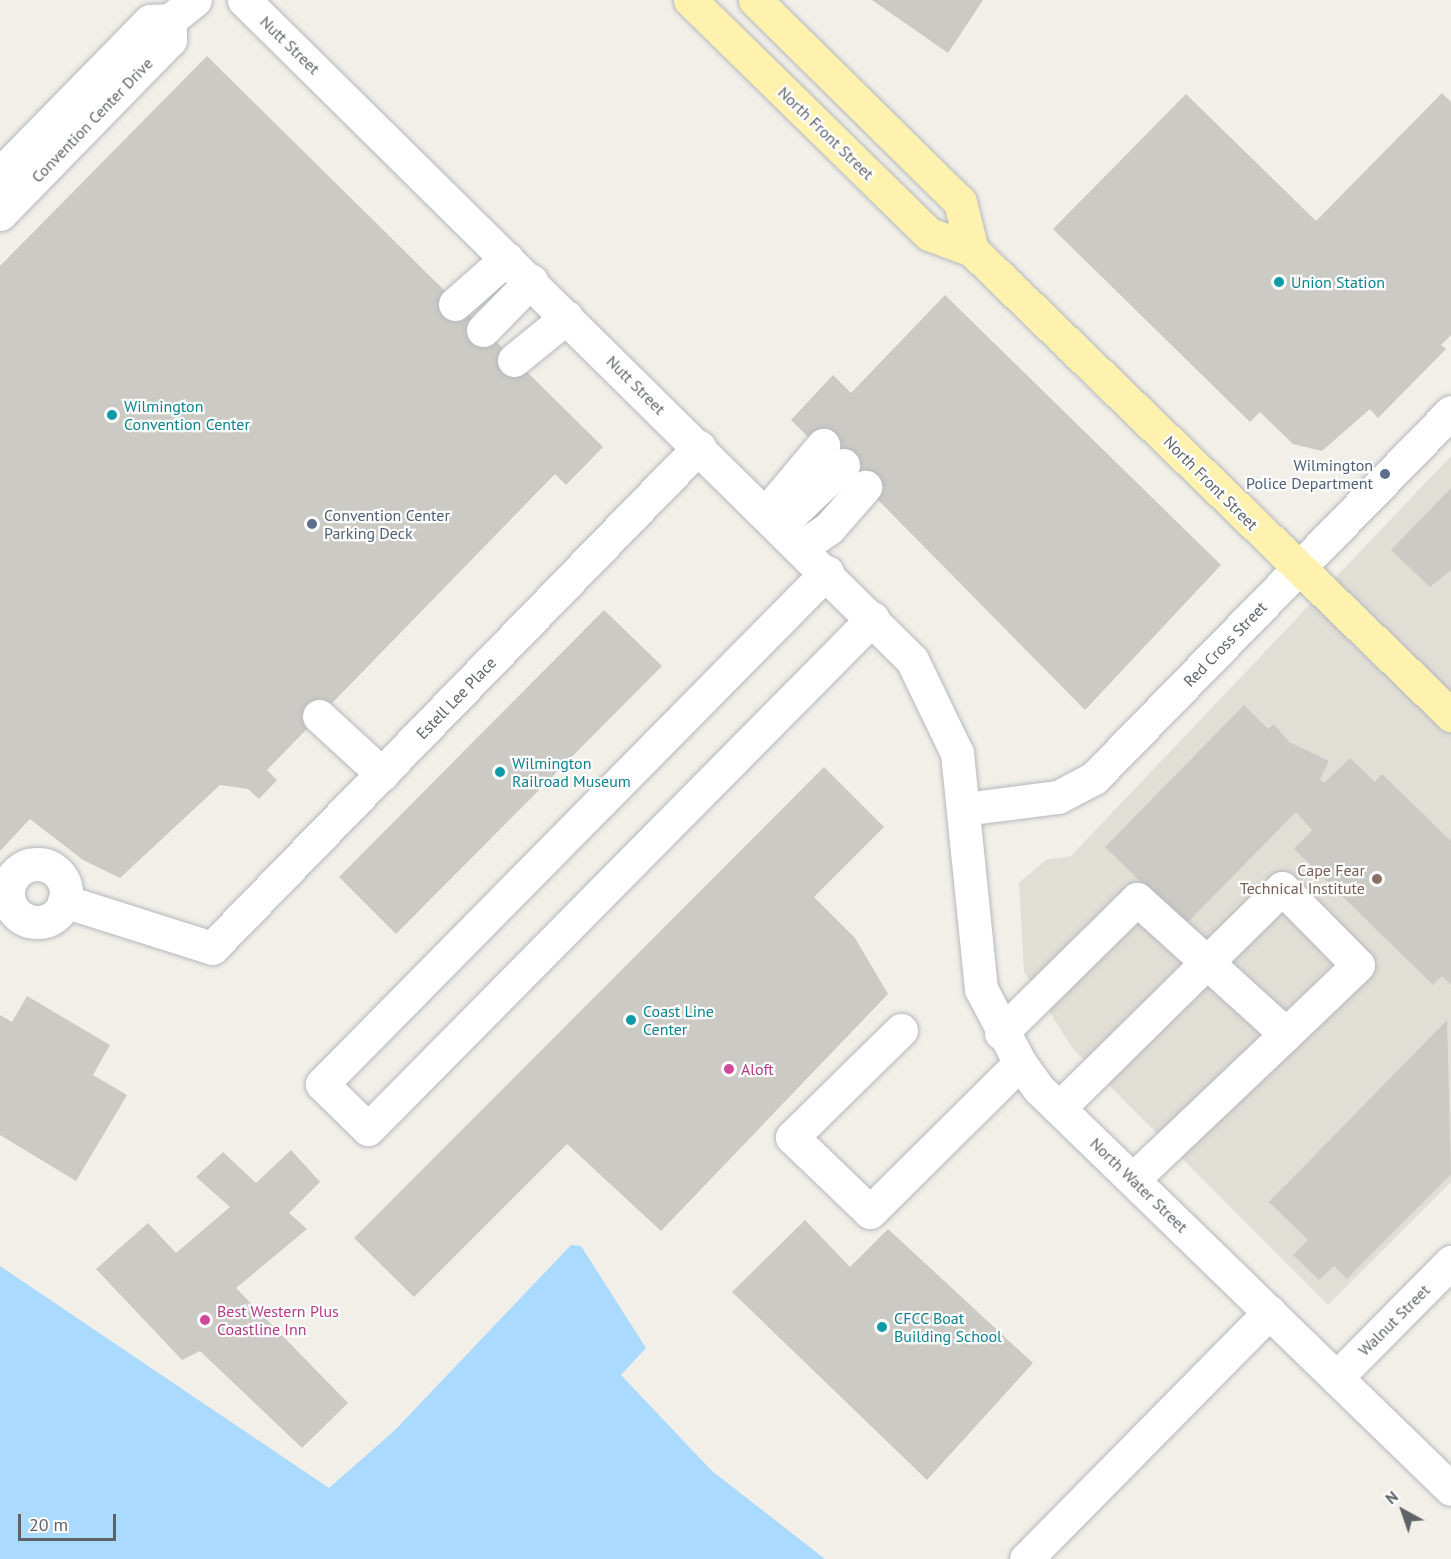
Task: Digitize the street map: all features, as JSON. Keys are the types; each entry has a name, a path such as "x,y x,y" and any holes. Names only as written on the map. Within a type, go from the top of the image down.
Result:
{"main road":[{"name":"North Front Street","path":"690,0 929,234 972,250 1451,715"},
{"path":"755,0 960,202 972,250"}],"street":[{"name":"Convention Center Drive","path":"0,174 150,21 170,20 195,0"},
{"name":"Nutt Street","path":"244,0 782,528 912,660 940,710 957,753 964,809"},
{"name":"Convention Center Drive","path":"0,214 170,40 170,20"},
{"path":"455,304 507,258"},
{"path":"548,298 498,345 548,298"},
{"name":"Red Cross Street","path":"964,809 1058,797 1094,778 1451,412"},
{"name":"Estell Lee Place","path":"64,901 212,948 699,447"},
{"path":"844,465 829,528 782,528 844,465"},
{"path":"827,573 322,1084 368,1129 873,618"},
{"path":"319,716 382,774"},
{"name":"North Water Street","path":"964,809 975,960 1000,1033 1020,1063 1059,1108 1451,1489"},
{"path":"1059,1108 1282,888 1358,964 1133,1179"},
{"path":"1000,1033 1137,898 1286,1034"},
{"path":"901,1030 792,1137 870,1212 1020,1063"},
{"name":"Walnut Street","path":"1337,1377 1451,1262"},
{"path":"1026,1559 1270,1312"}],"shaded area":[{"path":"1451,456 1451,1182 1328,1305 1073,1049 1024,972 1019,883 1046,860 1071,856"}],"water":[{"path":"571,1245 581,1246 646,1348 621,1375 712,1471 825,1559 0,1559 0,1266 329,1488 395,1430"}],"building":[{"path":"872,0 983,0 948,53"},
{"path":"207,56 603,447 566,485 555,474 267,770 277,780 259,799 248,789 220,785 120,878 83,860 30,819 0,851 0,266"},
{"name":"Union Station","path":"1442,93 1451,102 1451,335 1441,345 1446,349 1378,418 1370,409 1322,451 1293,444 1260,412 1250,422 1053,229 1186,94 1316,221"},
{"path":"945,295 1221,565 1085,710 816,437 812,441 791,420 833,375 851,393"},
{"path":"1451,488 1451,570 1430,587 1391,550"},
{"name":"Wilmington Railroad Museum","path":"604,610 662,666 396,934 339,877"},
{"path":"1244,705 1268,729 1274,724 1289,742 1329,761 1320,779 1324,783 1350,758 1375,782 1382,774 1451,841 1451,985 1442,976 1433,985 1294,849 1312,830 1296,812 1185,925 1105,847"},
{"path":"824,767 884,827 814,897 855,938 888,994 661,1231 567,1144 414,1297 354,1238"},
{"path":"27,996 110,1045 93,1075 127,1095 76,1181 0,1135 0,1015 12,1022"},
{"path":"1447,1020 1451,1174 1347,1279 1334,1266 1319,1280 1293,1255 1308,1240 1269,1202"},
{"name":"Best Western Plus Coastline Inn","path":"291,1150 320,1182 289,1213 307,1229 236,1288 348,1403 302,1448 200,1351 182,1360 96,1269 148,1223 176,1253 230,1207 196,1177 223,1152 256,1183"},
{"name":"CFCC Boat Building School","path":"805,1220 850,1267 888,1229 1033,1363 927,1480 732,1292"}],"place":[{"name":"Union Station","path":"1279,282"},
{"name":"Wilmington Convention Center","path":"112,415"},
{"name":"Wilmington Police Department","path":"1385,474"},
{"name":"Convention Center Parking Deck","path":"312,524"},
{"name":"Wilmington Railroad Museum","path":"500,772"},
{"name":"Cape Fear Technical Institute","path":"1377,879"},
{"name":"Coast Line Center","path":"631,1020"},
{"name":"Aloft","path":"729,1069"},
{"name":"Best Western Plus Coastline Inn","path":"205,1320"},
{"name":"CFCC Boat Building School","path":"882,1327"}]}
